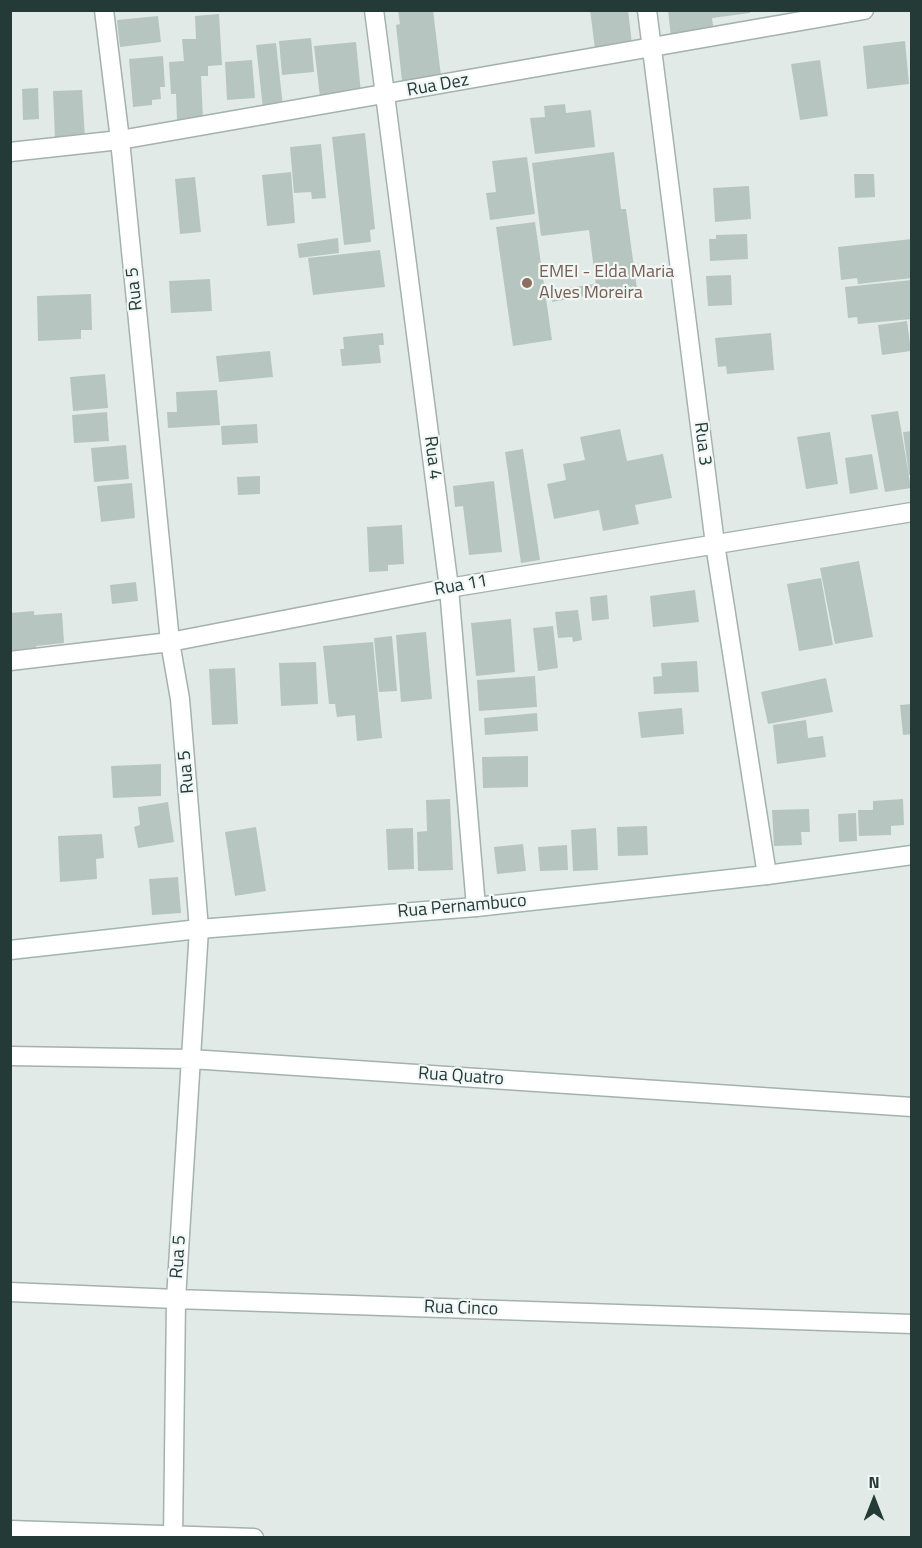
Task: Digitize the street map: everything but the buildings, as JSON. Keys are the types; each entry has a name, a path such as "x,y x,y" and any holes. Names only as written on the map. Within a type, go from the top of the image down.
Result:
{"street":[{"name":"Rua 5","path":"104,10 120,140 170,642 180,699 200,929 176,1299 173,1536"},
{"name":"Rua 4","path":"374,10 449,588 476,907"},
{"name":"Rua 3","path":"647,10 715,544 767,875"},
{"name":"Rua Dez","path":"10,152 120,140 864,10"},
{"name":"Rua 11","path":"10,661 170,642 449,588 912,512"},
{"name":"Rua Pernambuco","path":"10,950 200,929 476,907 767,875 912,855"},
{"name":"Rua Quatro","path":"10,1056 191,1059 912,1107"},
{"name":"Rua Cinco","path":"10,1292 912,1324"},
{"path":"10,1530 254,1538"}],"place":[{"name":"EMEI - Elda Maria Alves Moreira","path":"527,283"}]}
